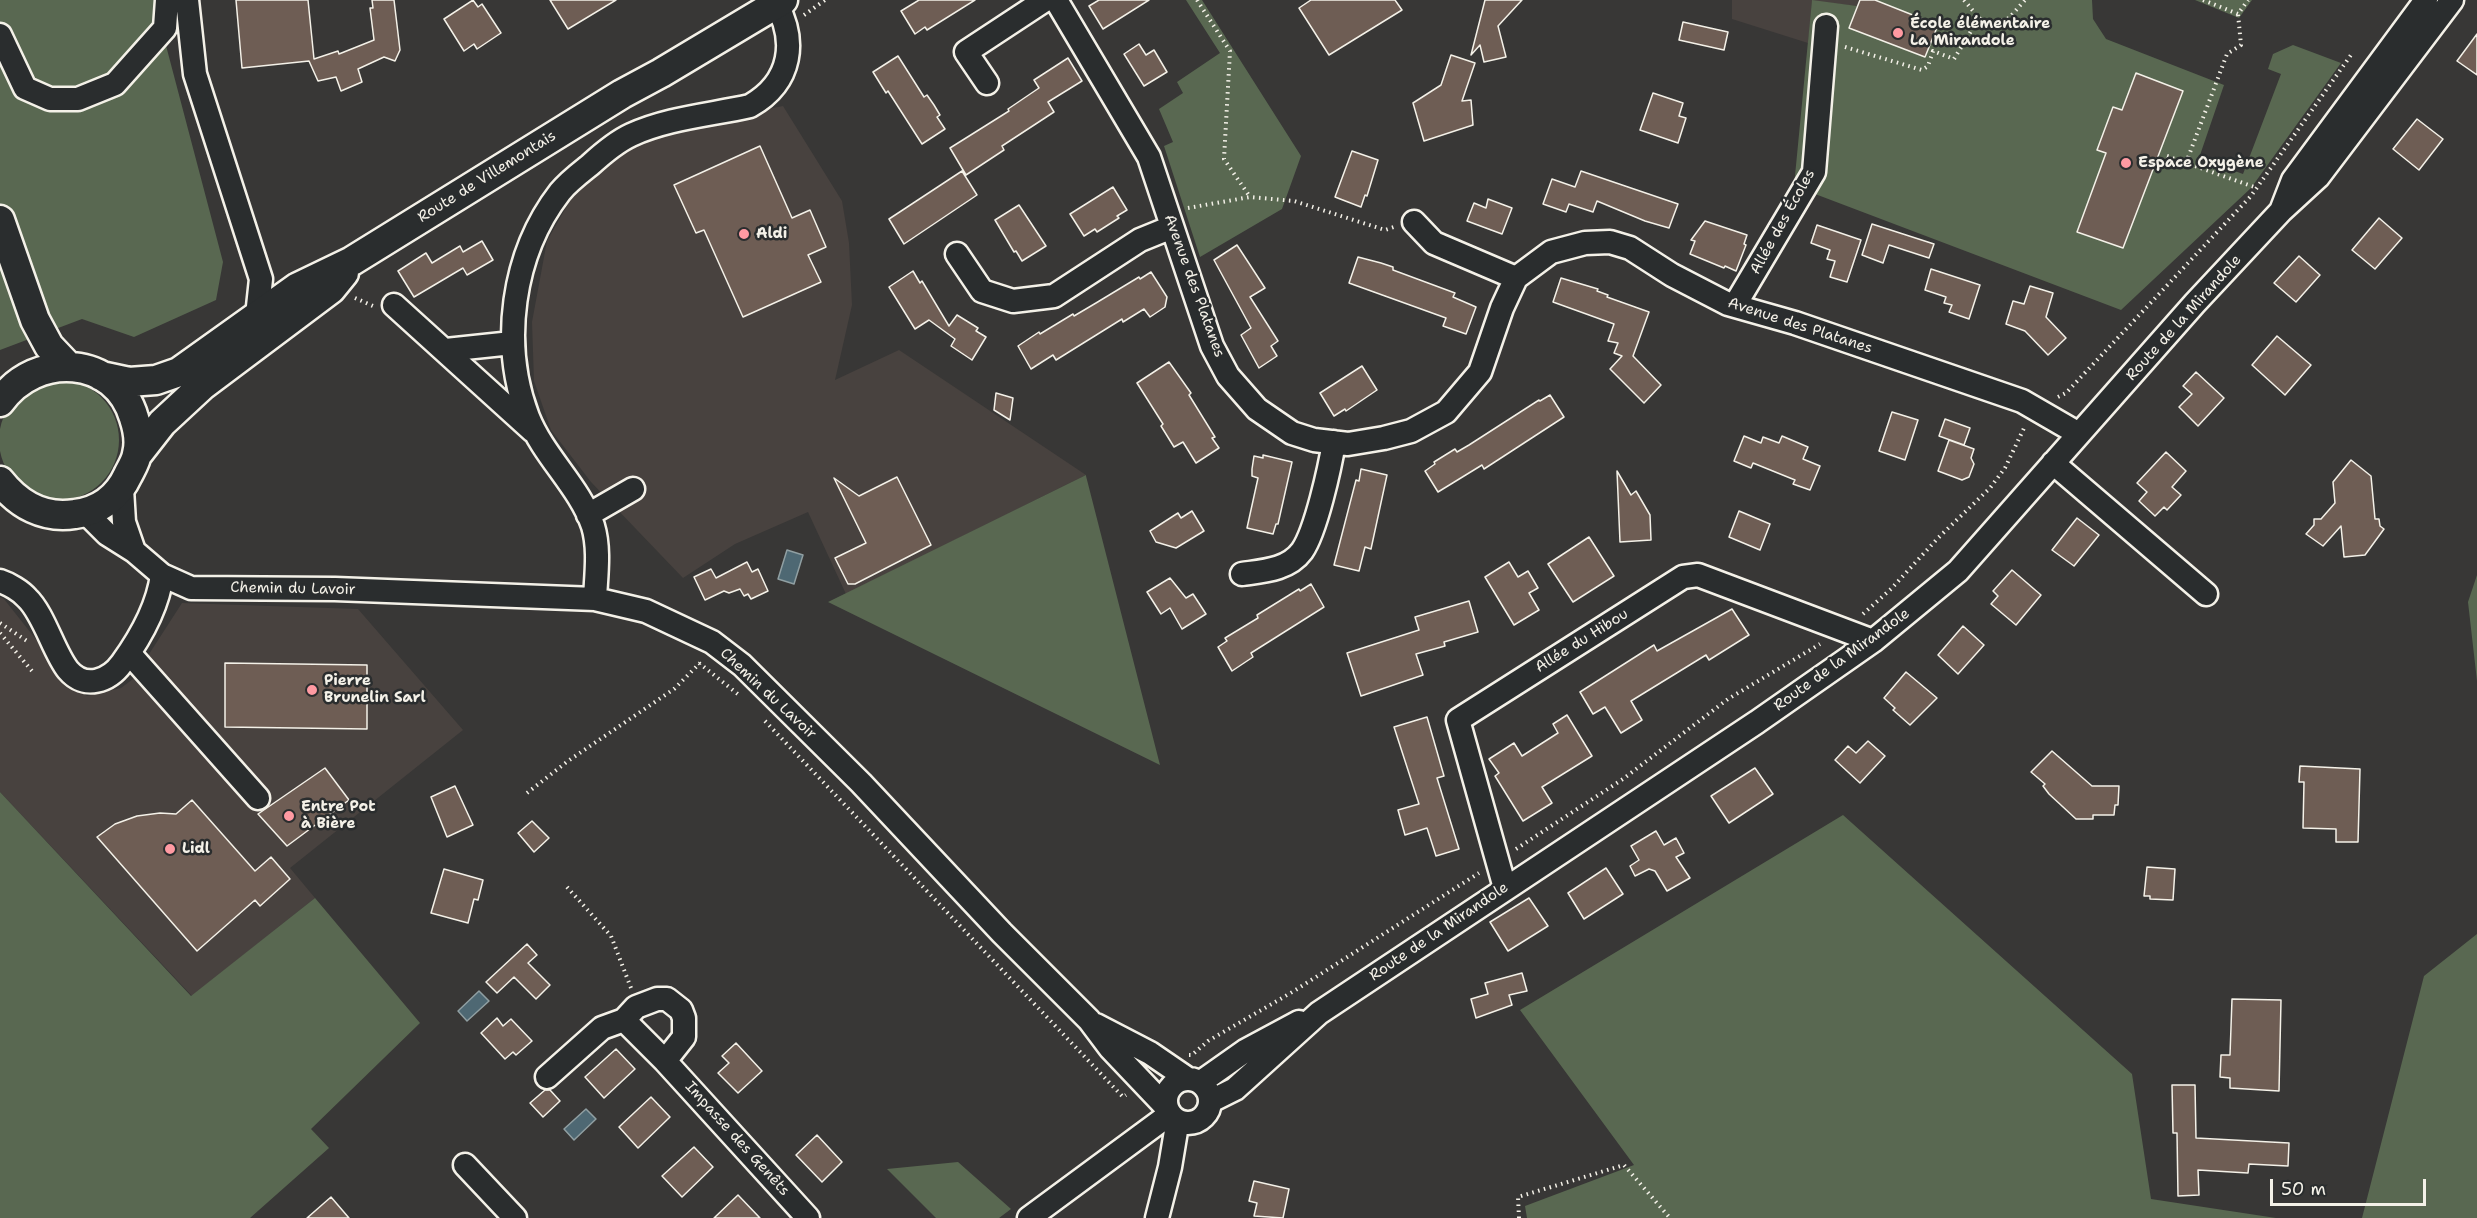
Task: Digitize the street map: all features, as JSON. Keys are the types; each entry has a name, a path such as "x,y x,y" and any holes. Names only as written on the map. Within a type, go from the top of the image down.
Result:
{"main road":[{"name":"Route de Villemontais","path":"352,261 622,94 655,66 772,1"},
{"path":"0,220 35,320 49,346 68,366"},
{"path":"0,402 9,389 26,376 46,368 68,366 129,382 156,380 179,372 270,297 352,261"},
{"path":"0,481 10,504 40,512 63,516 86,513 105,504 122,489 137,455 162,423 202,385 331,289 352,261"},
{"path":"101,376 119,390 132,409 138,432 137,455"}],"street":[{"path":"0,35 25,88 50,99 78,99 115,84 165,28 167,0"},
{"path":"187,0 195,74 270,297 274,318 208,367 202,385"},
{"path":"987,83 966,52 1045,0"},
{"name":"Avenue des Platanes","path":"1056,0 1149,157 1212,346 1228,376 1257,409 1292,433 1314,440 1348,444 1411,431 1446,412 1480,372 1502,308 1516,278 1551,252 1585,243 1610,242 1630,248 1672,275 1735,305 1795,323 2022,401 2079,434"},
{"name":"Route de la Mirandole","path":"2384,72 2426,0"},
{"name":"Route de la Mirandole","path":"1200,1087 1235,1089 1320,1013 1757,722 1873,641 1958,571 2195,303 2281,212 2293,180 2384,72 2452,0"},
{"path":"595,599 597,554 593,527 580,499 534,433 515,367 512,343 515,300 530,244 548,209 562,190 606,151 630,136 663,123 750,106 776,86 789,50 785,27 772,1"},
{"name":"Allée des Écoles","path":"1735,305 1814,172 1825,33"},
{"path":"957,254 982,291 1013,302 1054,296 1170,219"},
{"path":"1414,222 1434,243 1516,278"},
{"path":"394,304 534,433"},
{"path":"446,350 512,343"},
{"path":"1242,574 1272,570 1302,551 1316,518 1334,442"},
{"path":"2053,463 2206,594"},
{"path":"122,489 124,522 134,551"},
{"path":"588,515 633,489"},
{"name":"Chemin du Lavoir","path":"86,513 107,534 134,551 162,575 191,588 335,589 595,599 646,612 712,642 742,665 861,783 1002,933 1089,1020 1110,1048 1170,1114"},
{"path":"0,580 28,598 69,671 86,681 101,682 116,672 145,625 160,587 162,575"},
{"name":"Allée du Hibou","path":"1505,888 1458,720 1683,577 1698,576 1873,641"},
{"path":"129,653 258,798"},
{"path":"547,1077 602,1028 657,999 667,999 681,1010 684,1018 684,1037 665,1061"},
{"name":"Impasse des Genêts","path":"630,1014 665,1061 808,1218"},
{"name":"Chemin du Lavoir","path":"1089,1020 1150,1053 1200,1087"},
{"path":"1157,1218 1170,1167 1176,1125 1170,1114 1167,1094 1170,1087 1181,1080 1200,1087 1210,1108 1202,1119 1188,1123 1170,1114"},
{"path":"1029,1218 1170,1114"},
{"path":"465,1166 515,1218"}],"path":[{"path":"1197,0 1230,51 1224,159 1250,197"},
{"path":"1964,0 1979,18 1991,24 2009,18 2025,0"},
{"path":"2203,0 2238,14"},
{"path":"2186,163 2227,54 2241,45 2238,14 2248,0"},
{"path":"1825,33 1922,70 1928,66 1933,51 1954,58 1979,18"},
{"path":"2167,156 2257,188"},
{"path":"1170,219 1250,197 1294,201 1385,230 1414,222"},
{"path":"0,633 32,671 29,674"},
{"path":"526,793 568,761 674,689 699,663 712,642"},
{"path":"567,887 611,936 624,966 630,1014"},
{"path":"1519,1218 1518,1197 1624,1165 1670,1218"}],"shaded area":[{"name":"École élémentaire La Mirandole","path":"1732,0 1875,0 1938,25 1925,57 1849,28 1857,6 1812,1 1808,43 1732,19"},
{"path":"783,106 842,201 849,243 852,305 835,380 899,350 1086,475 846,594 808,512 735,544 683,578 591,482 551,430 534,381 532,322 547,241 576,190 615,156 676,127"},
{"path":"0,597 4,599 72,685 87,696 121,688 133,679 182,603 358,609 463,730 290,868 315,898 192,996 0,792"}],"green space":[{"path":"0,0 154,0 223,262 216,300 134,337 82,319 0,350"},
{"path":"1186,0 1202,0 1301,156 1282,209 1200,257 1164,146 1173,142 1159,109 1183,93 1177,82 1220,53"},
{"path":"1812,0 1857,6 1849,28 1925,57 1938,25 1875,0 2092,0 2093,19 2106,39 2224,85 2199,158 2243,174 2281,74 2268,69 2273,54 2293,45 2341,63 2251,188 2121,310 1794,186"},
{"path":"2195,0 2252,0 2239,18"},
{"path":"59,380 82,385 101,398 114,417 119,440 114,463 101,482 82,495 59,500 36,495 17,482 4,463 -1,440 4,417 17,398 36,385"},
{"path":"1086,476 1160,765 828,602"},
{"path":"2477,575 2477,681 2468,602"},
{"path":"0,792 191,996 315,898 420,1023 311,1129 329,1148 250,1218 0,1218"},
{"path":"1843,815 2132,1074 2151,1199 2276,1218 1527,1218 1525,1206 1634,1165 1520,1010"},
{"path":"2477,934 2477,1218 2362,1218 2424,976"},
{"path":"958,1162 1011,1209 999,1218 936,1218 887,1169"}],"water":[{"path":"787,550 803,555 794,584 778,579"},
{"path":"479,991 489,1001 467,1021 458,1011"},
{"path":"586,1109 596,1119 574,1140 564,1129"}],"building":[{"path":"236,0 308,0 314,59 338,51 339,54 374,40 370,8 373,8 372,0 394,0 400,50 395,61 384,57 358,69 362,82 341,91 336,77 318,81 309,61 242,68"},
{"path":"473,0 478,7 482,4 501,33 477,49 474,44 464,51 444,19"},
{"path":"550,0 616,0 568,29"},
{"path":"919,0 975,0 927,30 925,27 915,34 901,11"},
{"path":"1099,0 1149,0 1103,29 1089,6"},
{"path":"1311,0 1395,0 1402,10 1329,55 1299,8"},
{"path":"1485,0 1522,0 1498,26 1506,57 1484,62 1480,45 1471,55"},
{"path":"1860,0 1875,0 1938,25 1925,57 1849,28"},
{"path":"1683,22 1728,32 1724,50 1679,40"},
{"path":"2477,34 2477,75 2457,61"},
{"path":"1139,44 1146,55 1154,50 1167,72 1144,86 1124,54"},
{"path":"1451,55 1475,63 1462,101 1471,100 1473,125 1424,141 1413,103 1441,85"},
{"path":"898,56 924,97 927,95 934,105 940,115 937,117 945,129 922,144 873,72"},
{"path":"1068,58 1082,81 1048,102 1054,112 1002,146 1004,150 966,175 950,148 1009,111 1008,109 1039,88 1034,80"},
{"name":"Espace Oxygène","path":"2136,73 2183,91 2123,248 2077,232 2106,153 2097,150 2113,107 2122,110"},
{"path":"1653,93 1683,103 1679,116 1686,118 1678,143 1640,130"},
{"path":"2417,119 2443,139 2419,170 2393,149"},
{"path":"760,146 792,218 810,210 826,247 808,255 821,282 743,317 704,230 696,233 674,185"},
{"path":"1352,151 1378,160 1367,196 1365,195 1361,207 1335,197"},
{"path":"962,171 977,195 904,244 889,219"},
{"path":"1581,171 1678,204 1669,228 1645,221 1597,201 1593,212 1569,204 1566,212 1543,204 1552,179 1575,187"},
{"path":"1113,187 1127,210 1097,232 1095,229 1084,236 1070,214"},
{"path":"1488,199 1512,208 1502,234 1467,221 1474,203 1486,208"},
{"path":"1019,205 1046,246 1022,261 995,220"},
{"path":"2379,218 2402,238 2375,269 2352,250"},
{"path":"1705,221 1747,235 1744,244 1746,245 1736,271 1690,254 1695,241 1691,240"},
{"path":"1872,224 1934,244 1929,258 1889,245 1883,263 1862,255"},
{"path":"1817,225 1861,240 1847,282 1830,277 1835,261 1827,259 1830,250 1811,243"},
{"path":"482,241 493,260 467,275 463,268 414,297 398,271 426,253 432,263 460,246 463,252"},
{"path":"1237,245 1265,288 1250,297 1278,341 1271,346 1277,356 1259,368 1241,335 1251,328 1214,260"},
{"path":"2299,256 2320,275 2296,302 2274,283"},
{"path":"1358,257 1393,267 1393,270 1455,293 1453,297 1476,307 1466,334 1443,326 1446,318 1349,283"},
{"path":"1931,269 1980,285 1969,319 1949,312 1952,305 1944,303 1946,297 1925,290"},
{"path":"913,271 920,283 922,281 949,326 957,315 978,328 976,331 986,337 972,360 951,346 955,339 929,320 915,329 889,287"},
{"path":"1151,272 1167,297 1165,307 1150,317 1144,309 1123,322 1122,319 1056,360 1053,355 1031,369 1018,346 1039,332 1040,334 1073,314 1074,316"},
{"path":"1561,278 1598,289 1597,291 1608,295 1607,297 1649,312 1633,356 1661,385 1644,403 1610,369 1622,356 1614,353 1618,343 1608,341 1614,324 1553,302"},
{"path":"2030,286 2053,293 2046,317 2066,338 2048,355 2025,331 2006,324 2013,301 2024,304"},
{"path":"2277,336 2311,365 2285,395 2252,365"},
{"path":"1169,362 1191,393 1189,395 1215,437 1212,438 1219,448 1196,463 1183,442 1174,447 1161,426 1163,424 1137,383"},
{"path":"1362,366 1377,390 1346,411 1345,409 1334,416 1320,393"},
{"path":"2196,372 2224,398 2198,426 2179,407 2192,394 2183,386"},
{"path":"996,393 1013,398 1010,420 994,410"},
{"path":"1550,395 1564,417 1484,469 1482,465 1438,492 1425,471 1435,464 1434,462 1455,449 1457,452"},
{"path":"1892,412 1918,420 1905,460 1879,451"},
{"path":"1945,419 1970,428 1964,445 1939,436"},
{"path":"1744,436 1761,443 1763,437 1779,443 1782,436 1808,447 1803,459 1820,466 1810,490 1793,484 1795,480 1753,463 1751,468 1734,461"},
{"path":"1949,440 1974,449 1971,458 1974,464 1969,477 1962,480 1938,471"},
{"path":"2166,452 2186,471 2172,487 2181,495 2167,510 2164,507 2155,516 2139,501 2147,492 2137,483"},
{"path":"1263,455 1292,462 1278,524 1273,534 1247,528 1258,478 1252,476 1254,456 1263,458"},
{"path":"2351,460 2371,476 2375,519 2379,519 2380,526 2384,529 2365,555 2344,557 2341,526 2323,546 2306,534 2314,525 2314,519 2321,519 2335,503 2333,482"},
{"path":"1361,469 1387,475 1371,549 1365,547 1359,571 1334,565 1356,480 1359,481"},
{"path":"1617,471 1631,495 1636,491 1650,515 1651,540 1620,542"},
{"path":"897,477 931,545 855,584 848,584 835,558 866,543 834,478 859,496"},
{"path":"1192,511 1204,531 1176,548 1156,542 1150,531 1178,513 1181,518"},
{"path":"1739,511 1770,524 1760,550 1729,537"},
{"path":"2077,518 2099,535 2074,566 2052,550"},
{"path":"1589,537 1614,576 1573,602 1548,564"},
{"path":"747,562 752,572 758,569 768,591 751,599 748,594 744,596 740,589 729,593 724,591 705,600 694,577 711,569 716,578"},
{"path":"1509,562 1518,577 1528,571 1538,588 1529,593 1539,610 1514,625 1485,577"},
{"path":"2012,570 2041,595 2016,625 1991,604 1998,596 1993,591"},
{"path":"1170,578 1186,598 1193,594 1206,614 1182,629 1170,608 1161,614 1147,592"},
{"path":"1311,584 1324,607 1251,653 1253,657 1232,671 1218,647 1227,641 1225,638 1258,618 1257,615"},
{"path":"1469,601 1478,632 1444,642 1445,646 1416,654 1423,675 1361,696 1347,653 1419,630 1415,617"},
{"path":"1732,609 1749,635 1709,660 1706,655 1631,701 1642,720 1621,733 1605,707 1593,714 1580,692 1654,645 1657,651"},
{"path":"1963,626 1984,645 1958,674 1938,655"},
{"path":"225,663 367,665 367,729 225,727"},
{"path":"1906,672 1937,698 1910,725 1893,710 1895,708 1884,698"},
{"path":"1567,715 1592,756 1542,787 1552,803 1523,821 1495,776 1499,773 1489,759 1514,743 1522,756 1558,733 1553,724"},
{"path":"1427,717 1444,776 1437,778 1459,849 1436,856 1427,828 1405,835 1398,810 1419,804 1394,727"},
{"path":"1868,741 1885,756 1860,783 1835,760 1848,746 1856,753"},
{"path":"2052,751 2092,786 2119,786 2118,805 2115,805 2114,815 2093,815 2093,819 2076,819 2049,794 2043,786 2045,784 2031,772"},
{"path":"2300,766 2360,769 2358,842 2336,842 2336,829 2303,828 2304,782 2299,782"},
{"path":"325,768 349,800 287,846 258,814"},
{"path":"1755,768 1773,794 1729,823 1711,796"},
{"path":"455,786 473,825 447,837 431,797"},
{"path":"192,800 255,871 271,857 290,879 260,906 255,900 197,951 97,837 115,824 137,816 160,813 176,814"},
{"path":"532,821 549,838 534,852 518,833"},
{"path":"1656,831 1664,845 1676,838 1684,853 1676,857 1690,878 1667,891 1655,871 1649,869 1635,876 1630,866 1639,860 1631,846"},
{"path":"2147,867 2175,869 2173,900 2150,899 2150,896 2144,896"},
{"path":"1606,868 1623,894 1584,919 1568,893"},
{"path":"444,869 483,880 478,900 474,899 468,923 431,913"},
{"path":"1529,898 1548,926 1508,951 1490,922"},
{"path":"527,944 537,955 528,963 550,985 536,999 514,977 497,993 486,982"},
{"path":"1522,973 1527,991 1509,995 1512,1005 1476,1018 1471,999 1488,994 1485,983"},
{"path":"2232,999 2281,1000 2279,1091 2230,1088 2230,1078 2220,1077 2221,1055 2230,1055"},
{"path":"497,1018 503,1026 511,1019 532,1041 516,1055 513,1052 505,1059 481,1033"},
{"path":"736,1043 762,1071 738,1093 718,1073 729,1063 722,1056"},
{"path":"616,1049 635,1069 604,1098 585,1077"},
{"path":"2172,1085 2195,1085 2196,1138 2289,1143 2288,1166 2249,1164 2248,1173 2198,1170 2199,1195 2178,1196 2177,1133 2173,1133"},
{"path":"545,1090 550,1090 560,1101 543,1117 530,1103"},
{"path":"651,1097 670,1117 638,1148 619,1127"},
{"path":"817,1135 842,1162 822,1182 796,1155"},
{"path":"694,1147 713,1167 682,1197 662,1176"},
{"path":"1254,1181 1289,1189 1283,1218 1254,1216 1257,1203 1249,1201"},
{"path":"738,1195 760,1218 714,1218"},
{"path":"331,1197 349,1218 307,1218"}],"place":[{"name":"École élémentaire La Mirandole","path":"1898,33"},
{"name":"Espace Oxygène","path":"2126,163"},
{"name":"Aldi","path":"744,234"},
{"name":"Pierre Brunelin Sarl","path":"312,690"},
{"name":"Entre Pot à Bière","path":"289,816"},
{"name":"Lidl","path":"170,849"}]}
